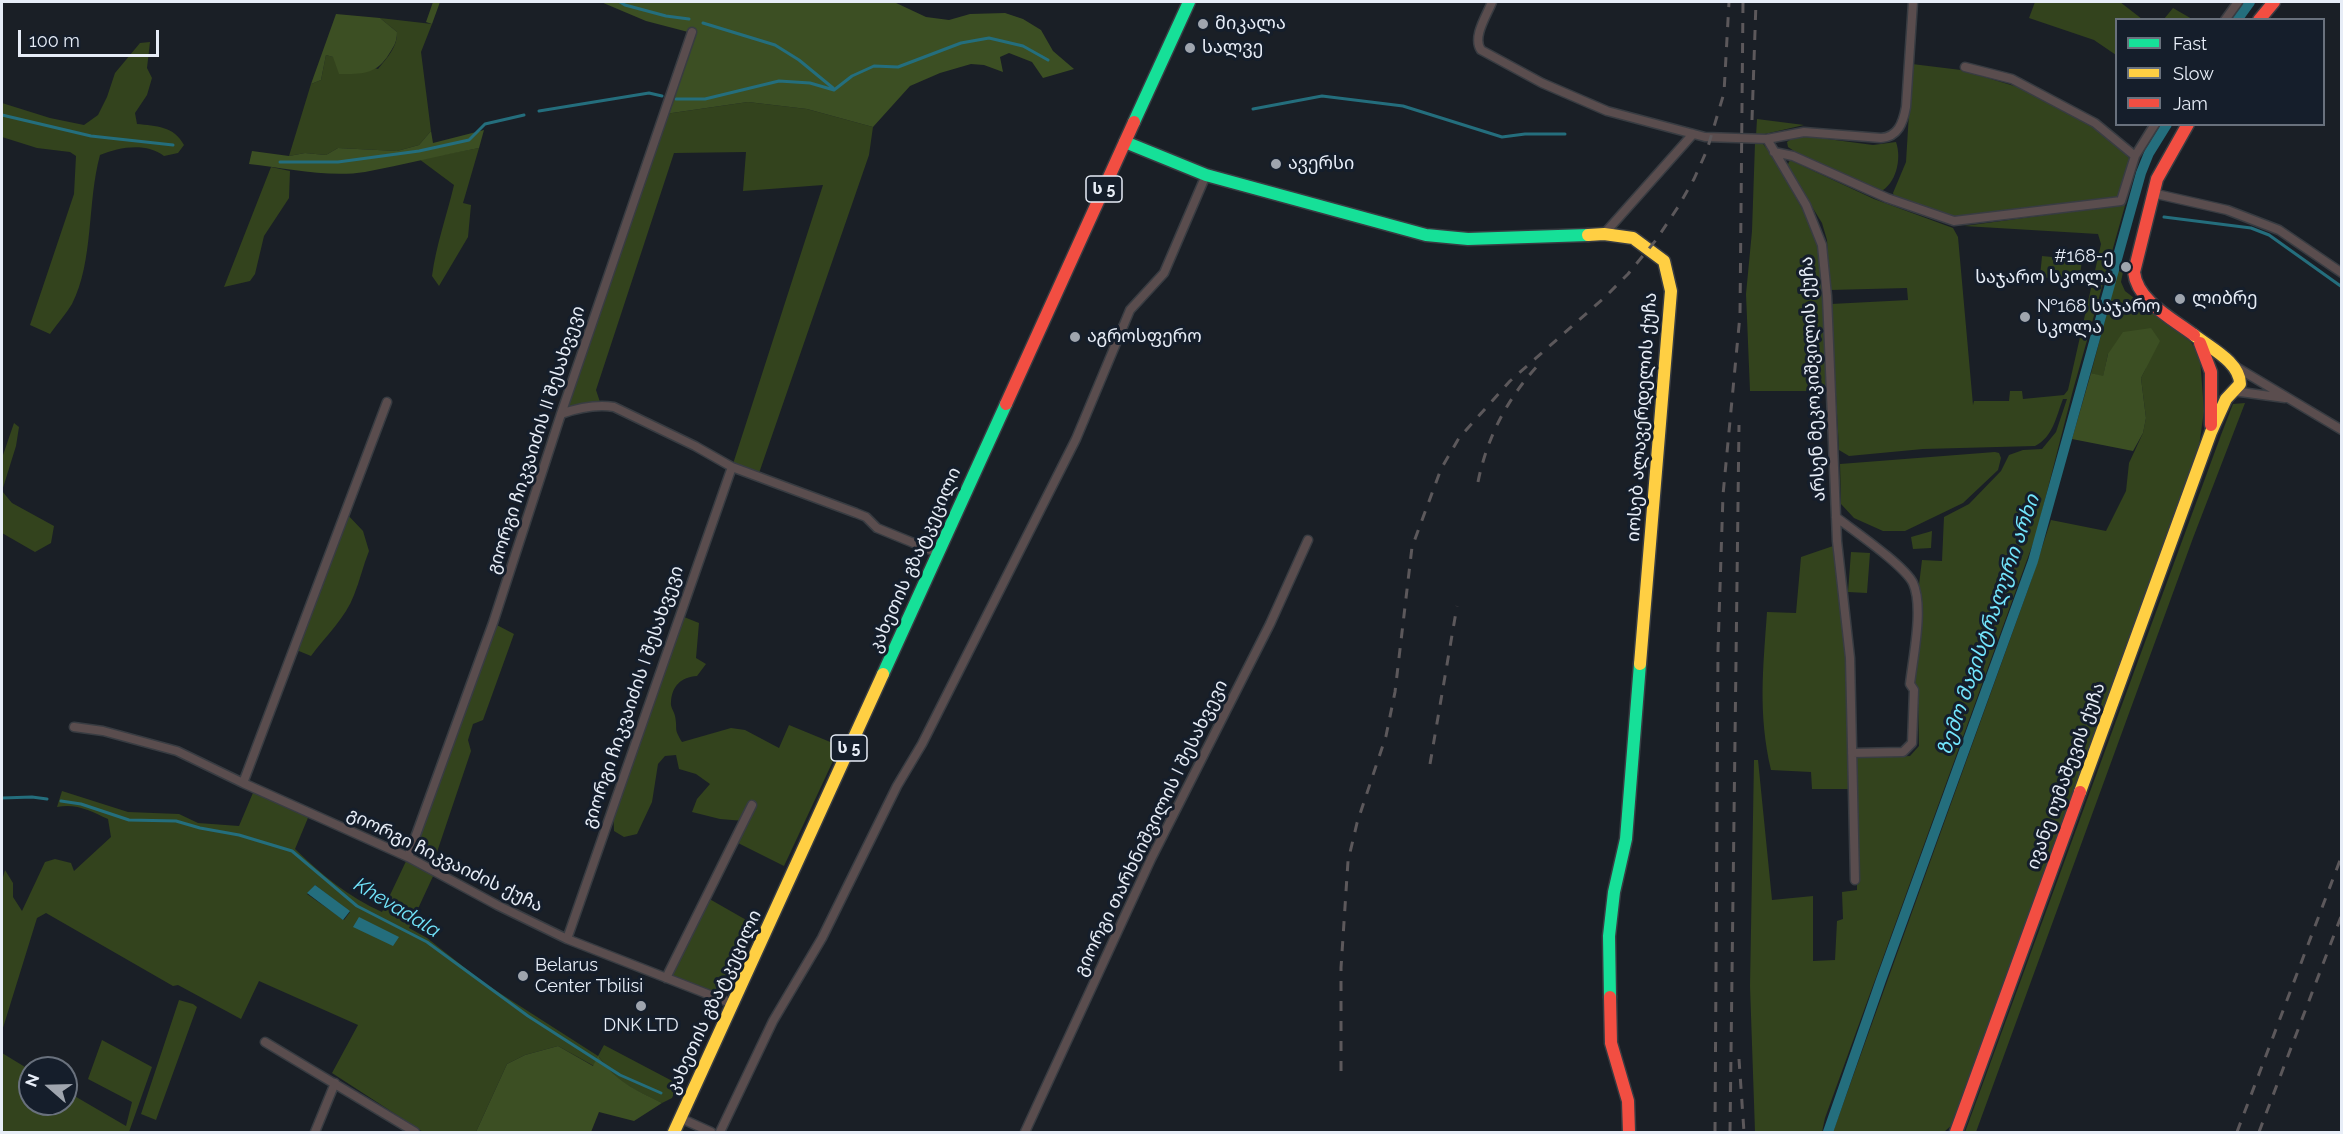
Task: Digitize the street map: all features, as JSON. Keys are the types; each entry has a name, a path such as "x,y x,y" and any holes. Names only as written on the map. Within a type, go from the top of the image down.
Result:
{"main road":[{"name":"კახეთის გზატკეცილი","path":"674,1132 1189,2"},
{"path":"2261,18 2274,2"},
{"path":"2187,126 2162,168 2152,194 2134,267 2134,281 2148,300 2233,365 2241,379 2232,392 2220,392 2212,380 2218,366 2233,365"},
{"name":"იოსებ ალავერდელის ქუჩა","path":"1125,142 1206,175 1426,235 1489,239 1604,234 1633,238 1664,261 1671,291 1626,839 1614,892 1609,936 1611,1043 1628,1101 1629,1132"},
{"name":"ივანე იუმაშევის ქუჩა","path":"2195,337 2206,355 2212,380 2211,432"},
{"name":"ივანე იუმაშევის ქუჩა","path":"1956,1132 2211,432 2226,399 2232,392"}],"street":[{"path":"1492,2 1477,37 1477,44 1481,50 1542,83 1607,111 1693,134 1705,137 1767,140 1804,132 1881,138 1890,137 1897,132 1904,120 1906,107 1913,2"},
{"path":"2226,18 2238,2"},
{"name":"გიორგი ჩიკვაიძის II შესახვევი","path":"408,856 493,623 561,414 692,32"},
{"path":"1965,67 2012,79 2095,123 2135,156"},
{"path":"1774,152 1793,156 1887,198 1954,221 2121,201 2135,156 2154,126"},
{"path":"1604,234 1693,134"},
{"name":"არსენ მეკოკიშვილის ქუჩა","path":"1767,140 1806,205 1822,245 1827,296 1836,517 1850,658 1855,879"},
{"path":"720,1132 773,1021 822,938 897,786 926,735 1076,439 1130,310 1164,273 1206,175"},
{"path":"2152,194 2226,210 2279,230 2342,273"},
{"path":"2233,365 2342,430"},
{"path":"2232,392 2289,399"},
{"path":"243,783 387,402"},
{"path":"561,414 574,409 601,405 614,407 695,446 732,467 866,517 877,528 938,553"},
{"name":"გიორგი ჩიკვაიძის I შესახვევი","path":"567,939 732,467"},
{"path":"1836,517 1886,555 1912,581 1916,594 1917,611 1910,684 1914,690 1912,743 1903,752 1852,753"},
{"name":"გიორგი თარხნიშვილის I შესახვევი","path":"1025,1132 1151,859 1270,624 1308,540"},
{"name":"გიორგი ჩიკვაიძის ქუჩა","path":"74,727 103,731 177,751 243,783 408,856 497,905 567,939 733,1004"},
{"path":"666,978 752,805"},
{"path":"265,1042 416,1132"},
{"path":"315,1132 335,1083"},
{"path":"681,1118 711,1132"}],"green space":[{"path":"433,2 440,2 432,24 426,22"},
{"path":"601,2 894,2 926,17 949,20 970,14 1005,13 1023,19 1041,30 1053,51 1074,69 1043,78 1032,62 1009,53 1000,57 1003,72 984,65 971,64 940,73 910,86 873,127 807,109 748,102 665,114 692,33 646,21"},
{"path":"2035,2 2120,2 2141,18 2115,18 2115,54 2094,40 2029,18"},
{"path":"2173,8 2190,18 2165,18"},
{"path":"336,14 380,18 397,32 396,41 384,61 368,72 339,74 333,57 326,55 321,80 311,84"},
{"path":"380,18 432,24 421,52 431,131 419,145 397,151 338,148 326,155 305,153 289,156 311,84 321,80 326,55 378,69 391,52 396,42 397,32"},
{"path":"150,42 147,68 152,78 147,95 135,113 137,124 170,131 184,145 178,153 164,156 141,147 115,150 100,155 84,269 79,287 72,304 50,334 30,325 74,194 76,156 70,152 37,148 2,137 2,103 50,118 84,125 98,115 115,73 140,43"},
{"path":"1912,64 1961,70 2021,88 2090,124 2127,153 2130,160 2121,197 1954,219 1895,199 1893,193 1906,162"},
{"path":"748,102 807,109 873,127 869,155 758,476 732,467 823,185 743,191 746,152 674,153 596,390 601,405 561,414 665,114"},
{"path":"1757,119 1804,125 1756,136"},
{"path":"484,130 479,148 365,172 322,173 249,164 252,151 289,156 305,153 326,155 338,148 397,151 419,145 431,131 433,143"},
{"path":"1797,135 1873,145 1896,142 1898,163 1894,177 1880,192 1800,155 1788,147 1787,142"},
{"path":"1755,143 1763,144 1772,155 1814,230 1818,244 1829,391 1750,391 1746,294 1752,231"},
{"path":"479,148 463,203 471,205 468,237 439,286 432,276 454,185 419,159"},
{"path":"1790,160 1874,199 1953,228 1958,237 1973,405 1974,401 2009,401 2010,391 2022,391 2023,399 2064,395 2068,390 2101,244 2098,234 1964,226 2113,206 2126,202 2073,390 2036,535 1825,1118 1822,1132 1755,1132 1750,986 1754,760 1758,760 1772,900 1813,896 1813,961 1835,960 1837,921 1843,919 1842,892 1857,890 1855,758 1910,756 1919,746 1918,692 1913,684 1922,610 1922,601 1918,593 1922,560 1942,561 1944,517 1969,504 2001,471 2009,455 2023,450 2042,449 2056,432 2067,399 2063,399 2050,432 2035,446 1923,449 1849,456 1839,450 1831,304 1908,300 1907,288 1830,290 1827,240 1822,223 1787,166"},
{"path":"271,167 290,171 289,198 264,236 255,274 250,281 224,287"},
{"path":"2042,256 2082,260 2079,282 2040,277"},
{"path":"2118,271 2123,272 2121,282 2125,291 2191,342 2200,358 2204,411 2199,446 1953,1124 1944,1132 1833,1132 2051,520 2106,531 2126,491 2129,463 2143,433 2146,418 2141,378 2146,368 2108,354 2103,377 2091,373"},
{"path":"2151,328 2160,341 2141,378 2146,418 2143,433 2133,451 2072,439 2091,373 2103,376 2108,354 2123,332"},
{"path":"2245,403 2193,538 1976,1132 1965,1132 2221,435 2233,404"},
{"path":"14,423 19,427 16,446 2,491 2,458"},
{"path":"1999,453 2001,458 1998,470 1963,503 1905,531 1883,531 1854,518 1841,504 1840,464"},
{"path":"2,491 12,503 54,526 51,543 35,552 2,533"},
{"path":"345,512 363,531 369,551 350,603 341,619 311,656 294,649"},
{"path":"1932,531 1931,548 1913,549 1911,537"},
{"path":"1836,545 1847,644 1849,789 1812,789 1811,772 1771,770 1763,710 1767,612 1796,613 1801,557"},
{"path":"1851,552 1870,553 1867,593 1848,592"},
{"path":"679,615 699,623 696,658 706,664 697,676 682,680 673,691 671,706 682,742 731,728 745,730 779,748 789,725 840,746 784,866 734,841 744,821 720,819 692,812 697,799 710,784 696,774 679,769 676,755 665,756 658,764 652,802 637,834 624,837 614,831 613,805"},
{"path":"493,623 514,634 483,720 473,724 468,740 471,751 436,855 418,849 428,800"},
{"path":"255,788 310,813 295,849 336,884 382,912 408,857 435,872 409,928 427,938 484,983 598,1056 604,1045 678,1084 672,1098 662,1103 627,1085 599,1057 594,1066 558,1046 525,1055 507,1064 476,1132 423,1132 332,1073 358,1025 259,981 241,1019 178,985 173,986 46,913 37,918 2,1031 2,881 5,870 13,883 13,897 22,911 45,862 55,859 71,863 74,871 111,837 108,819 77,807 57,807 62,791 128,812 179,814 198,823 239,826","holes":["315,885 350,912 344,920 307,894"]},
{"path":"706,897 755,925 721,999 666,978"},
{"path":"179,1000 197,1007 156,1120 141,1114"},
{"path":"102,1040 152,1067 129,1132 6,1132 2,1130 2,1053 18,1063 18,1116 78,1116 78,1098 126,1126 132,1102 88,1079"},
{"path":"558,1046 593,1066 598,1056 619,1079 662,1103 634,1121 599,1112 591,1132 476,1132 507,1064 525,1055"}],"water":[{"path":"315,885 350,911 343,920 307,893"},
{"path":"359,917 399,937 393,946 353,927"}],"waterway":[{"path":"620,2 666,16 689,19"},
{"name":"ზემო მაგისტრალური არხი","path":"2238,18 2250,2"},
{"path":"703,23 775,45 799,60 833,88"},
{"path":"676,99 705,99 779,81 810,83 834,90 852,76 874,66 898,67 961,43 989,38 1023,46 1048,60"},
{"path":"539,111 649,93 662,96"},
{"path":"1253,109 1322,96 1403,106 1502,137 1525,134 1565,134"},
{"path":"2,115 91,136 173,145"},
{"path":"280,162 338,162 419,151 469,140 485,124 524,115"},
{"name":"ზემო მაგისტრალური არხი","path":"1828,1132 2033,561 2141,173 2149,153 2166,126"},
{"path":"2164,217 2251,228 2269,235 2342,287"},
{"name":"Khevadala","path":"2,798 47,799"},
{"name":"Khevadala","path":"61,801 81,804 129,820 176,821 239,835 292,851 357,906 427,942 528,1016 620,1075 661,1093"}],"railway":[{"path":"1341,1071 1341,968 1348,861 1357,823 1386,736 1395,692 1412,547 1441,469 1459,438 1510,381 1628,274 1656,240 1678,207 1707,150 1724,93 1729,2"},
{"path":"1715,1132 1718,649 1723,495 1740,315 1743,2"},
{"path":"1752,120 1756,2"},
{"path":"1478,482 1487,449 1500,418 1518,390 1540,363"},
{"path":"1730,1132 1739,425"},
{"path":"1430,764 1457,606"},
{"path":"2237,1132 2342,855"},
{"path":"2259,1132 2342,914"},
{"path":"1739,1059 1744,1132"}],"traffic: fast":[{"path":"1134,122 1189,2"},
{"path":"1125,142 1206,175 1426,235 1468,239 1588,235"},
{"path":"883,674 1006,404"},
{"path":"1610,997 1609,936 1614,892 1626,839 1640,664"}],"traffic: slow":[{"path":"1588,235 1604,234 1633,238 1664,261 1671,291 1640,664"},
{"path":"2080,792 2211,432 2226,399 2240,384 2239,376 2230,362 2194,335"},
{"path":"674,1132 883,674"}],"traffic: jam":[{"path":"2261,18 2274,2"},
{"path":"1006,404 1134,122"},
{"path":"2187,126 2157,179 2134,272 2142,292 2149,300 2194,335"},
{"path":"2200,343 2211,372 2211,425"},
{"path":"1956,1132 2080,792"},
{"path":"1610,997 1611,1043 1628,1101 1629,1132"}],"place":[{"name":"მიკალა","path":"1203,24"},
{"name":"სალვე","path":"1190,48"},
{"name":"ავერსი","path":"1276,164"},
{"name":"#168-ე საჯარო სკოლა","path":"2126,267"},
{"name":"ლიბრე","path":"2180,299"},
{"name":"№168 საჯარო სკოლა","path":"2025,317"},
{"name":"აგროსფერო","path":"1075,337"},
{"name":"Belarus Center Tbilisi","path":"523,976"},
{"name":"DNK LTD","path":"641,1006"}]}
